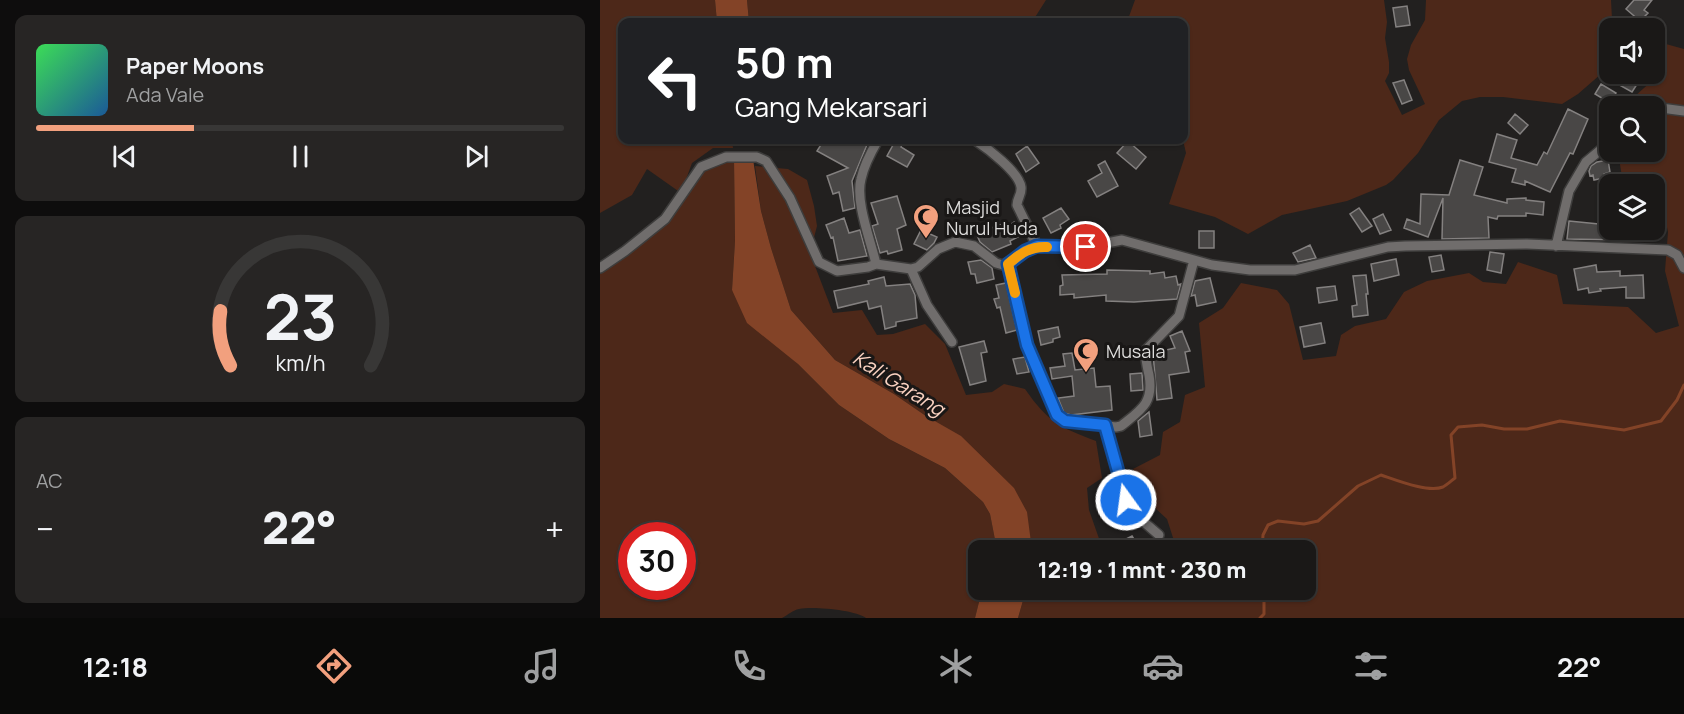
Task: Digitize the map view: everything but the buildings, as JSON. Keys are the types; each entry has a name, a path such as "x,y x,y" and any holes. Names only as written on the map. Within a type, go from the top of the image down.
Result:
{"street":[{"path":"1665,109 1684,111"},
{"path":"876,144 860,180 860,189 876,264"},
{"path":"981,144 991,151 1020,183 1021,192 1017,206 1037,246"},
{"path":"1556,246 1569,191 1586,162 1599,151"},
{"path":"600,268 665,219 701,167 726,157 757,157 766,161 802,222 822,264 837,271 876,264 911,269 918,267 938,249 955,242 974,246 996,263 1008,264 1025,251 1037,246 1079,248 1122,240 1194,260 1250,270 1295,270 1388,247 1527,244 1668,250 1677,255 1684,268"},
{"path":"1008,264 1027,345 1057,415 1065,421 1121,426 1145,406 1151,389 1145,357 1146,350 1179,316 1194,260"},
{"path":"911,269 927,305 952,342"},
{"path":"1105,425 1130,510 1160,535"}],"shaded area":[{"path":"600,0 715,0 717,18 618,18 618,144 732,144 733,148 713,148 692,163 681,193 647,169 632,195 600,213"},
{"path":"715,0 747,0 749,18 717,18"},
{"path":"747,0 1046,0 1035,18 749,18"},
{"path":"1135,0 1384,0 1387,22 1385,38 1389,62 1389,73 1385,81 1402,115 1425,104 1409,70 1407,59 1411,45 1425,20 1426,0 1611,0 1612,18 1599,18 1599,76 1562,104 1503,97 1480,97 1462,101 1439,120 1418,153 1386,185 1347,201 1282,215 1248,234 1215,217 1169,204 1186,153 1184,144 1188,144 1188,18 1128,18"},
{"path":"1665,44 1684,49 1684,618 1018,618 1023,600 1316,600 1316,540 1174,540 1167,519 1142,496 1133,469 1160,455 1163,432 1180,422 1185,395 1205,387 1199,323 1223,308 1241,283 1277,290 1289,304 1303,360 1336,356 1341,335 1355,326 1386,319 1404,292 1427,281 1469,273 1483,282 1506,284 1518,262 1557,275 1563,304 1628,307 1656,333 1679,326 1665,271 1668,232 1665,218 1665,174 1622,174 1620,162 1665,162 1665,96 1635,96 1648,84 1665,84"},
{"path":"710,158 734,159 735,241 732,290 798,364 839,405 889,439 945,468 983,502 990,514 995,540 968,540 968,600 980,600 975,618 866,618 834,609 805,608 782,618 600,618 600,272 657,227 678,207 690,193 698,172"},
{"path":"734,159 753,159 761,211 791,310 835,360 961,436 1014,488 1027,512 1031,540 995,540 990,514 983,502 945,468 889,439 839,405 798,364 747,323 732,290 735,241"},
{"path":"755,166 788,169 807,180 817,226 810,253 833,313 862,310 877,335 893,334 925,324 945,344 966,395 992,392 1004,384 1025,389 1055,422 1096,441 1102,478 1087,488 1089,510 1100,540 1026,540 926,416 894,394 835,360 791,310 761,211"},
{"path":"980,600 1023,600 1018,618 975,618"}],"waterway":[{"path":"1263,540 1268,525 1278,521 1304,524 1318,521 1358,486 1381,475 1421,487 1444,486 1455,478 1451,435 1458,427 1482,425 1504,429 1527,429 1560,421 1624,430 1661,421 1677,400 1684,385"},
{"path":"1260,618 1264,614 1264,600"}],"slow traffic":[{"path":"1015,293 1008,264 1025,251 1037,246 1047,247"}],"place":[{"name":"Masjid Nurul Huda","path":"926,240"},
{"name":"Musala","path":"1086,374"}],"route":[{"path":"1086,247 1037,246 1025,251 1008,264 1027,345 1057,415 1065,421 1105,425 1126,500"}],"water label":[{"name":"Kali Garang","path":"899,383"}]}
